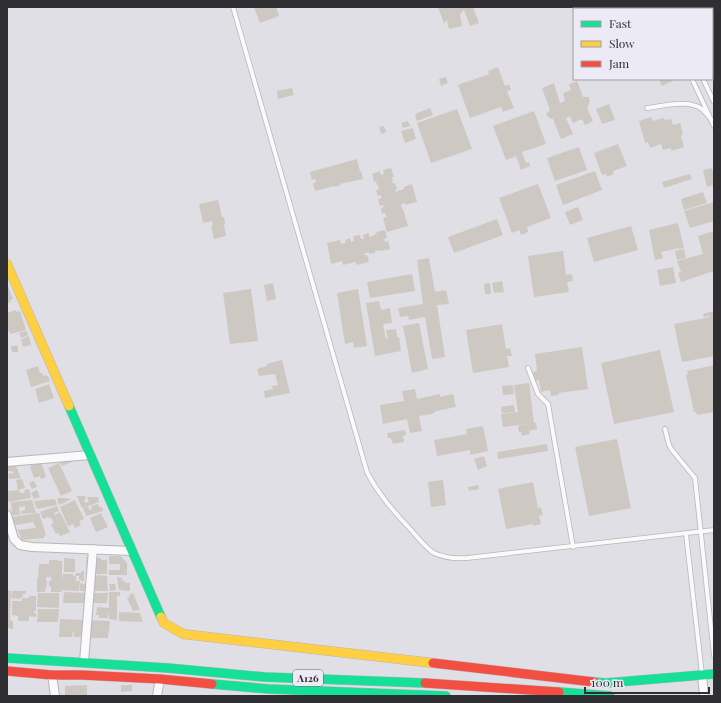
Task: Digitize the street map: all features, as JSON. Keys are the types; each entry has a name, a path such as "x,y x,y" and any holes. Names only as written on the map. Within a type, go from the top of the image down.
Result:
{"main road":[{"path":"7,264 164,623 183,634 606,683 714,674"},
{"name":"A126","path":"7,658 168,668 265,677 433,684 610,696"},
{"name":"A126","path":"7,671 52,675 160,679 336,693 446,696"}],"street":[{"path":"7,462 90,455"},
{"path":"7,515 14,539 20,545 132,551"},
{"path":"84,662 94,549"},
{"path":"52,675 55,696"},
{"path":"702,675 704,696"},
{"path":"157,696 160,679"}],"lane":[{"path":"234,7 367,472 374,485 420,540 432,552 453,559 714,530"},
{"path":"692,80 714,126"},
{"path":"703,80 714,102"},
{"path":"647,108 685,104 702,109 711,119"},
{"path":"528,368 538,394 548,404 573,546"},
{"path":"665,429 669,445 672,450 695,478 714,656"},
{"path":"686,534 702,675"}],"building":[{"path":"254,7 276,7 279,16 260,23"},
{"path":"438,7 473,7 479,23 470,26 464,10 460,14 462,26 449,29 447,20 444,23"},
{"path":"580,7 596,8 580,8"},
{"path":"498,67 505,86 509,84 511,90 507,91 514,108 503,112 501,107 470,118 458,85 489,74 488,71"},
{"path":"446,77 448,83 441,86 439,79"},
{"path":"659,80 673,80 673,81 662,86"},
{"path":"577,81 583,97 589,97 590,100 587,108 593,121 585,125 582,119 573,123 570,116 566,118 573,134 561,139 553,119 549,118 546,114 550,110 542,88 554,83 560,103 565,101 563,93 571,90 569,84"},
{"path":"292,88 294,95 278,99 277,91"},
{"path":"609,104 615,120 602,124 596,109"},
{"path":"430,108 433,115 417,121 415,114"},
{"path":"457,109 472,149 431,163 417,123"},
{"path":"534,111 546,144 522,152 526,163 529,162 530,166 521,170 516,156 506,160 493,126"},
{"path":"651,117 653,121 663,118 665,120 671,119 673,125 680,123 684,147 671,151 671,148 663,150 661,144 650,148 648,142 645,143 639,121"},
{"path":"408,121 410,126 403,128 401,123"},
{"path":"384,126 386,132 381,134 379,127"},
{"path":"413,128 416,139 405,143 401,131"},
{"path":"618,144 627,166 613,171 614,174 607,177 606,174 602,175 594,153"},
{"path":"579,147 587,170 555,181 547,158"},
{"path":"357,159 363,179 315,191 313,183 316,182 315,179 312,180 310,172"},
{"path":"391,168 394,177 392,177 393,184 395,183 397,189 395,190 396,192 412,184 417,202 405,205 405,203 401,204 408,226 387,232 383,218 387,217 385,213 382,214 381,208 384,207 383,205 380,206 378,199 382,198 381,195 378,196 376,190 379,189 378,185 376,181 374,182 372,174 380,171 381,175 384,174 383,170"},
{"path":"712,168 714,185 707,187 703,170"},
{"path":"595,171 602,190 563,205 556,185"},
{"path":"690,174 692,179 664,188 662,182"},
{"path":"538,184 551,218 527,227 528,232 521,235 519,230 512,233 499,198"},
{"path":"703,192 707,203 684,210 681,199"},
{"path":"218,200 222,217 224,217 226,236 214,239 211,226 213,226 212,221 203,223 199,204"},
{"path":"714,202 714,221 690,228 684,211"},
{"path":"578,207 583,220 570,225 565,212"},
{"path":"497,219 503,235 454,253 448,237"},
{"path":"678,223 684,248 661,252 663,258 655,260 649,230"},
{"path":"631,226 638,250 594,262 587,238"},
{"path":"385,230 387,238 384,239 385,242 388,241 390,249 364,254 367,255 369,262 356,265 356,262 343,265 342,261 331,264 327,243 340,240 341,244 346,243 345,240 350,238 351,242 354,241 353,236 360,235 361,239 364,239 363,235 369,233 369,237 374,236 373,235 377,234 376,232"},
{"path":"714,231 714,271 681,282 678,273 681,272 677,261 703,254 698,236"},
{"path":"684,249 686,258 677,260 675,251"},
{"path":"563,251 566,275 572,274 573,281 567,282 569,292 534,297 528,256"},
{"path":"429,258 435,292 446,290 449,304 437,305 445,357 432,359 425,317 409,320 408,316 400,317 398,308 423,304 417,260"},
{"path":"673,267 676,283 660,286 657,270"},
{"path":"412,274 415,291 370,298 367,282"},
{"path":"502,281 504,292 494,293 492,283"},
{"path":"273,283 276,299 267,301 264,285"},
{"path":"490,283 491,294 485,294 484,284"},
{"path":"7,284 13,299 10,300 11,302 7,303"},
{"path":"251,289 258,341 230,344 223,293"},
{"path":"358,289 367,346 354,348 353,342 345,344 337,293"},
{"path":"379,301 381,310 390,308 392,323 383,324 386,339 388,339 386,330 396,329 401,351 375,356 366,303"},
{"path":"16,310 17,312 20,311 26,330 10,334 9,331 7,331 7,313"},
{"path":"714,311 714,356 682,362 674,324 710,317 704,317 703,314"},
{"path":"419,323 428,369 412,373 403,326"},
{"path":"502,324 506,349 510,348 512,356 507,356 509,367 473,373 466,330"},
{"path":"26,331 28,335 21,338 19,333"},
{"path":"29,336 31,345 23,347 21,339"},
{"path":"11,346 18,346 18,352 12,352"},
{"path":"582,347 588,389 558,393 559,395 551,396 550,390 541,392 539,380 534,381 533,372 537,371 535,354"},
{"path":"660,350 674,412 614,424 601,363"},
{"path":"282,360 290,393 265,398 264,391 273,389 272,386 278,385 275,374 259,376 257,369 267,366 267,364"},
{"path":"714,365 714,412 697,415 696,412 694,412 686,375 688,374 687,371"},
{"path":"38,366 40,373 42,372 43,376 48,376 50,381 31,387 26,370"},
{"path":"529,383 534,423 536,423 537,429 529,431 530,434 522,436 521,432 519,432 518,426 528,424 503,427 501,414 518,412 514,385"},
{"path":"49,384 54,398 39,403 35,389"},
{"path":"513,385 514,394 503,395 502,386"},
{"path":"415,389 417,399 440,394 440,397 453,394 456,407 419,416 422,431 410,433 407,419 383,424 380,405 404,401 402,391"},
{"path":"514,405 515,412 502,413 501,407"},
{"path":"483,426 488,451 470,455 470,450 437,456 434,440 467,434 466,429"},
{"path":"405,430 406,435 403,436 404,442 393,444 391,438 388,438 387,433"},
{"path":"617,439 631,508 589,516 575,447"},
{"path":"547,444 548,451 498,459 497,452"},
{"path":"70,453 74,461 62,466 57,455"},
{"path":"484,456 487,466 478,470 474,459"},
{"path":"41,462 46,477 41,479 40,476 34,478 30,466"},
{"path":"59,463 72,491 61,496 48,468"},
{"path":"7,464 15,464 21,478 9,479 8,474 14,473 12,471 7,471"},
{"path":"22,479 25,488 18,490 16,480"},
{"path":"443,480 446,505 431,507 428,482"},
{"path":"34,481 37,487 32,489 29,483"},
{"path":"533,482 538,508 541,507 543,515 539,516 541,524 506,529 498,489"},
{"path":"478,485 479,489 469,491 468,487"},
{"path":"29,489 31,498 7,502 7,491 19,490 20,493 25,493 24,490"},
{"path":"37,490 40,497 34,499 31,493"},
{"path":"77,496 85,496 85,503 89,502 87,497 98,497 99,502 82,508"},
{"path":"57,498 64,498 72,499 59,505"},
{"path":"55,499 57,505 37,509 34,501"},
{"path":"32,500 36,513 21,514 21,511 25,510 25,506 19,507 20,515 12,515 11,502"},
{"path":"75,500 84,519 79,521 81,525 75,528 73,524 68,526 60,507"},
{"path":"98,504 99,507 102,507 103,511 86,516 83,508 88,506 89,510 92,509 91,506"},
{"path":"57,506 59,511 54,513 55,515 60,512 70,532 60,536 58,533 56,534 51,524 54,523 51,518 48,517 43,519 40,512"},
{"path":"39,513 46,535 44,538 22,540 18,530 36,528 33,522 16,525 11,517"},
{"path":"101,513 108,527 96,532 90,518"},
{"path":"109,556 121,556 127,563 127,575 109,575 109,570 120,570 120,564 109,564"},
{"path":"86,557 93,557 93,574 86,574 86,561 88,561 88,559 86,559"},
{"path":"64,558 75,559 75,572 64,572"},
{"path":"95,559 107,560 107,574 95,574"},
{"path":"49,560 62,561 62,580 63,574 73,574 73,576 76,576 76,581 80,581 79,591 62,590 62,592 51,592 49,581 51,581 51,577 46,577 47,586 45,592 37,592 39,564 49,564"},
{"path":"81,571 84,571 84,581 79,580 79,576 75,576 76,573 81,573"},
{"path":"95,576 107,576 108,591 95,591"},
{"path":"117,577 122,578 122,581 125,581 125,583 130,583 130,591 119,590"},
{"path":"80,583 85,584 85,591 80,591"},
{"path":"109,584 115,584 116,590 110,591"},
{"path":"7,590 11,591 10,620 13,621 13,629 7,628"},
{"path":"12,591 26,591 26,594 23,594 23,597 20,599 11,598"},
{"path":"64,592 85,593 85,603 63,603"},
{"path":"109,592 120,592 120,596 117,596 117,620 109,619 109,611 108,618 99,618 99,615 96,615 97,607 109,608"},
{"path":"38,593 59,593 59,608 37,607"},
{"path":"87,593 108,593 107,603 87,603"},
{"path":"133,593 140,610 133,611 127,598"},
{"path":"29,596 36,596 36,611 34,611 34,613 36,613 36,617 29,616 29,621 18,621 18,616 12,615 12,601 22,601 22,598 29,598"},
{"path":"38,609 59,609 58,622 37,622"},
{"path":"119,612 140,613 143,622 119,621"},
{"path":"60,619 110,621 108,638 91,638 91,632 83,632 83,637 74,637 73,632 72,637 59,637"},
{"path":"87,685 87,695 65,696 65,686"},
{"path":"121,685 132,685 132,691 121,692"}],"traffic: fast":[{"path":"69,406 161,617"},
{"path":"7,658 168,668 265,677 425,683"},
{"path":"594,682 606,683 714,674"},
{"path":"212,684 269,689 446,696"},
{"path":"559,692 610,696"}],"traffic: slow":[{"path":"7,264 69,406"},
{"path":"161,617 164,623 183,634 433,663"}],"traffic: jam":[{"path":"433,663 594,682"},
{"path":"7,671 52,675 160,679 212,684"},
{"path":"425,683 559,692"}]}
